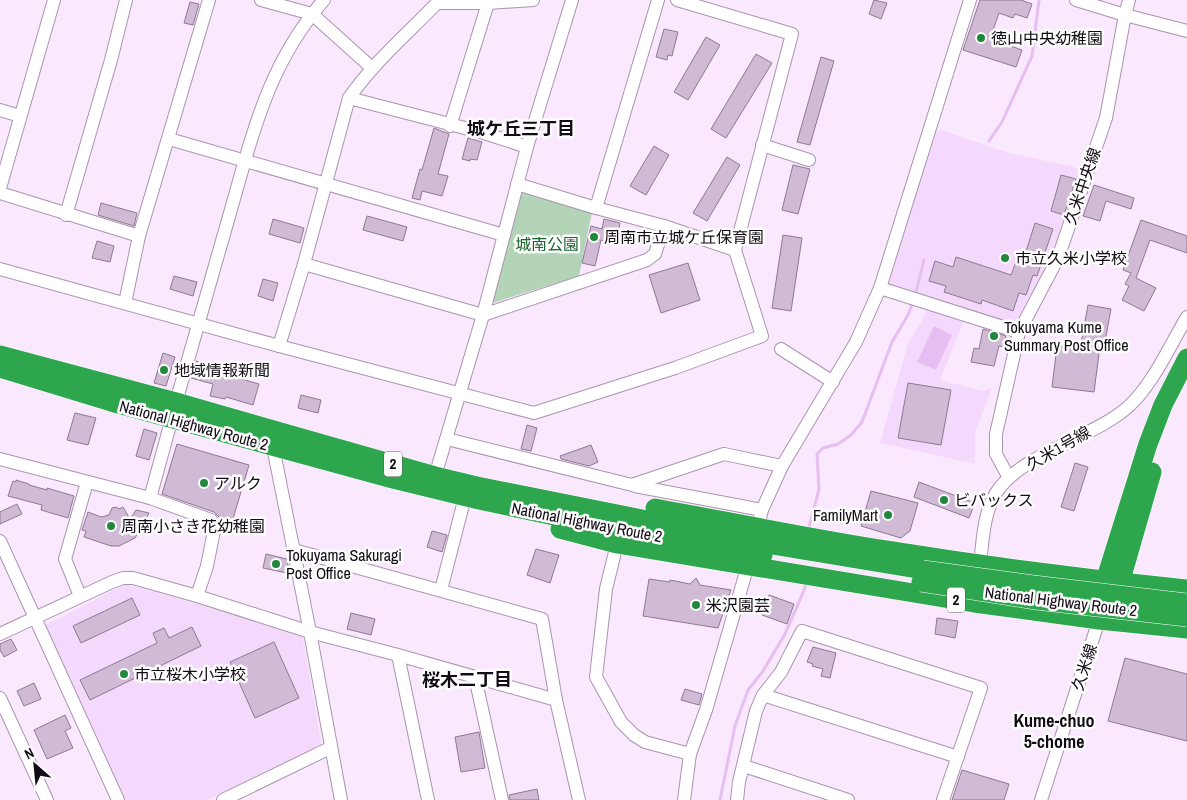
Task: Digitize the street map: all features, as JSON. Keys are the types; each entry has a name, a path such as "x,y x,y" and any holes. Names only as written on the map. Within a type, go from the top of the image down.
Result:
{"highway":[{"name":"National Highway Route 2","path":"0,355 174,410 274,447 393,479 474,494 620,530 823,559 922,576 1036,600 1187,617"},
{"path":"1113,582 1148,444 1163,405 1187,358"},
{"name":"National Highway Route 2","path":"0,368 111,402 174,410 435,476 474,494"},
{"path":"1099,620 1161,441 1180,394 1187,383"},
{"name":"2","path":"474,494 616,500 760,518 793,554"},
{"name":"2","path":"474,494 503,513 616,544 748,565 793,554 823,559 974,603 1099,620 1187,629"},
{"name":"2","path":"823,559 980,565 1113,582 1187,589"},
{"name":"National Highway Route 2","path":"922,576 1033,585 1187,603"}],"street":[{"path":"0,188 54,0"},
{"path":"66,214 111,60 126,0"},
{"path":"125,303 140,236 209,0"},
{"path":"261,0 312,14 372,68"},
{"path":"150,498 198,322 260,111 280,63 297,35 324,0"},
{"path":"279,346 350,98 372,68 437,3 533,0"},
{"path":"435,476 483,315 527,147 572,0"},
{"path":"596,208 658,0"},
{"path":"0,269 198,322 279,346 534,413 675,368 762,336 735,250 792,34 677,0"},
{"path":"447,439 760,518 782,466 856,342 880,288 970,0"},
{"path":"1076,0 1187,31"},
{"name":"久米中央線","path":"1008,478 996,454 996,434 1019,332 1058,258 1103,127 1129,0"},
{"path":"450,126 480,2"},
{"path":"350,98 450,126 484,133 527,147"},
{"path":"0,110 20,116"},
{"path":"169,139 504,235"},
{"path":"762,146 809,160"},
{"path":"517,184 664,226 735,250"},
{"path":"0,193 140,236"},
{"path":"304,264 483,315 647,260 655,254 664,226"},
{"path":"880,288 1019,332"},
{"name":"久米1号線","path":"974,603 988,510 996,493 1008,478 1028,464 1128,407 1140,395 1152,377 1187,317"},
{"path":"780,348 833,382"},
{"path":"274,447 341,800"},
{"path":"632,485 724,454 782,466"},
{"path":"0,459 150,498 211,520 215,526 207,566 197,596"},
{"path":"80,596 65,559 87,482"},
{"path":"441,590 474,494"},
{"path":"0,541 118,800"},
{"path":"616,544 606,589 596,677 620,722 634,735 645,742 690,754"},
{"path":"294,550 542,619 556,700 579,800"},
{"path":"684,800 690,754 706,710 748,565"},
{"path":"0,634 80,596 123,578 133,578 310,632 556,700"},
{"name":"久米線","path":"1042,800 1099,620"},
{"path":"738,800 739,782 756,711 763,695 781,672 802,631 981,688 943,800"},
{"path":"398,655 428,800"},
{"path":"475,677 502,800"},
{"path":"763,695 958,757"},
{"path":"0,698 47,800"},
{"path":"224,800 330,748"},
{"path":"744,766 848,800"}],"shaded area":[{"path":"941,130 1006,152 1083,169 1055,254 1018,320 1007,323 967,314 940,380 983,391 992,388 975,432 975,464 880,443 908,343 924,317 926,309 885,284 933,134"},
{"path":"934,326 952,335 936,370 917,362"},
{"path":"126,584 302,634 322,747 206,800 122,800 45,625"}],"green space":[{"name":"城南公園","path":"521,191 592,212 579,276 492,303"}],"building":[{"path":"874,0 887,3 881,19 869,14"},
{"path":"980,0 1021,0 1032,4 1027,18 1015,14 1013,18 999,13 990,39 1022,50 1016,67 963,50"},
{"path":"190,2 199,4 193,25 184,23"},
{"path":"664,29 678,32 672,56 668,55 667,60 656,57"},
{"path":"706,37 720,45 688,100 674,92"},
{"path":"756,54 772,63 726,138 711,129"},
{"path":"821,57 834,61 810,145 797,142"},
{"path":"434,128 449,134 438,174 448,176 442,196 422,191 420,200 412,198 420,169 422,170"},
{"path":"468,138 482,142 477,160 462,159"},
{"path":"654,146 669,155 646,195 630,186"},
{"path":"727,157 740,165 707,221 693,213"},
{"path":"793,165 810,169 798,214 782,210"},
{"path":"1061,175 1076,179 1064,215 1051,211"},
{"path":"1094,185 1134,198 1131,209 1106,201 1100,221 1083,216"},
{"path":"101,203 137,213 134,226 98,215"},
{"path":"367,216 407,227 403,241 363,230"},
{"path":"273,219 304,228 300,243 269,234"},
{"path":"604,219 620,223 616,243 601,240 595,266 582,263 591,226 602,229"},
{"path":"1141,220 1187,236 1187,253 1150,240 1136,278 1156,288 1144,311 1122,300 1129,286 1125,284 1131,273 1123,270"},
{"path":"1035,223 1053,229 1037,276 1033,275 1026,295 1019,293 1013,311 982,300 981,304 944,292 946,286 929,281 935,261 953,267 956,257 1011,275 1016,262 1022,264"},
{"path":"783,235 802,238 791,311 772,308"},
{"path":"97,241 114,246 110,262 92,258"},
{"path":"688,263 700,300 661,313 649,275"},
{"path":"174,276 197,282 193,296 170,289"},
{"path":"263,279 278,283 273,301 258,296"},
{"path":"1088,305 1111,309 1104,347 1100,346 1094,392 1052,387 1057,346 1080,349"},
{"path":"983,329 1006,336 1004,347 999,346 994,366 971,362 974,348 979,349"},
{"name":"地域情報新聞","path":"163,353 175,357 166,386 154,383"},
{"path":"196,361 232,373 231,376 259,384 253,405 226,397 225,399 210,396 213,384 191,378"},
{"path":"908,383 951,390 941,445 898,438"},
{"path":"301,395 321,400 318,413 298,408"},
{"path":"75,413 96,418 88,445 67,440"},
{"path":"527,425 537,428 531,451 521,449"},
{"path":"144,429 157,433 149,460 136,456"},
{"name":"アルク","path":"177,444 249,465 232,522 220,518 214,512 162,494"},
{"path":"591,445 598,462 589,466 561,459 560,456"},
{"path":"1075,463 1088,467 1074,511 1061,507"},
{"path":"16,480 74,496 68,518 41,510 42,505 8,496 13,481 16,482"},
{"name":"ビバックス","path":"919,482 975,503 969,518 914,497"},
{"path":"871,491 918,503 910,531 901,538 861,526"},
{"path":"17,504 22,514 0,524 0,512"},
{"path":"116,507 119,509 123,507 130,519 136,510 149,513 135,538 119,546 111,546 84,537 86,531 82,530 88,512 101,517 109,515 112,508"},
{"path":"432,531 447,535 442,552 427,547"},
{"path":"536,549 559,555 550,583 527,575"},
{"path":"266,554 287,559 287,573 263,568"},
{"name":"米沢園芸","path":"696,578 700,585 731,590 718,628 643,616 649,579 670,582 670,580 690,584"},
{"path":"769,595 794,604 787,624 762,615"},
{"path":"132,598 140,615 81,643 73,626"},
{"path":"351,613 375,619 371,635 347,629"},
{"path":"937,618 958,621 955,638 935,634"},
{"path":"192,627 201,646 90,700 80,680 157,643 153,633 164,628 169,638"},
{"path":"11,639 17,650 4,657 0,650 0,644"},
{"path":"274,642 299,698 255,718 230,662"},
{"path":"813,647 836,653 830,678 821,676 823,669 812,666 813,664 807,662"},
{"path":"1125,658 1187,674 1187,741 1108,721"},
{"path":"34,683 41,699 24,706 17,691"},
{"path":"685,689 702,694 699,705 681,700"},
{"path":"65,715 71,728 65,731 73,748 47,759 34,730"},
{"path":"479,732 485,768 461,772 455,737"},
{"path":"962,770 1009,784 1004,800 952,800"},
{"path":"537,789 539,800 510,800 509,795"}],"waterway":[{"path":"989,141 1002,122 1032,56 1039,0"},
{"path":"915,296 924,260"},
{"path":"808,531 819,489 817,454 823,448 838,444 851,435 862,422 892,342 908,315 913,302"},
{"path":"720,800 735,726 748,690 763,671 785,634 806,582"}],"place":[{"name":"徳山中央幼稚園","path":"981,38"},
{"name":"周南市立城ケ丘保育園","path":"594,237"},
{"name":"市立久米小学校","path":"1005,258"},
{"name":"Tokuyama Kume Summary Post Office","path":"994,336"},
{"name":"地域情報新聞","path":"164,370"},
{"name":"アルク","path":"204,483"},
{"name":"ビバックス","path":"944,500"},
{"name":"FamilyMart","path":"888,515"},
{"name":"周南小さき花幼稚園","path":"111,526"},
{"name":"Tokuyama Sakuragi Post Office","path":"276,564"},
{"name":"米沢園芸","path":"696,605"},
{"name":"市立桜木小学校","path":"124,674"}],"district":[{"name":"城ケ丘三丁目","path":"521,129"},
{"name":"桜木二丁目","path":"467,680"},
{"name":"Kume-chuo 5-chome","path":"1054,731"}]}
